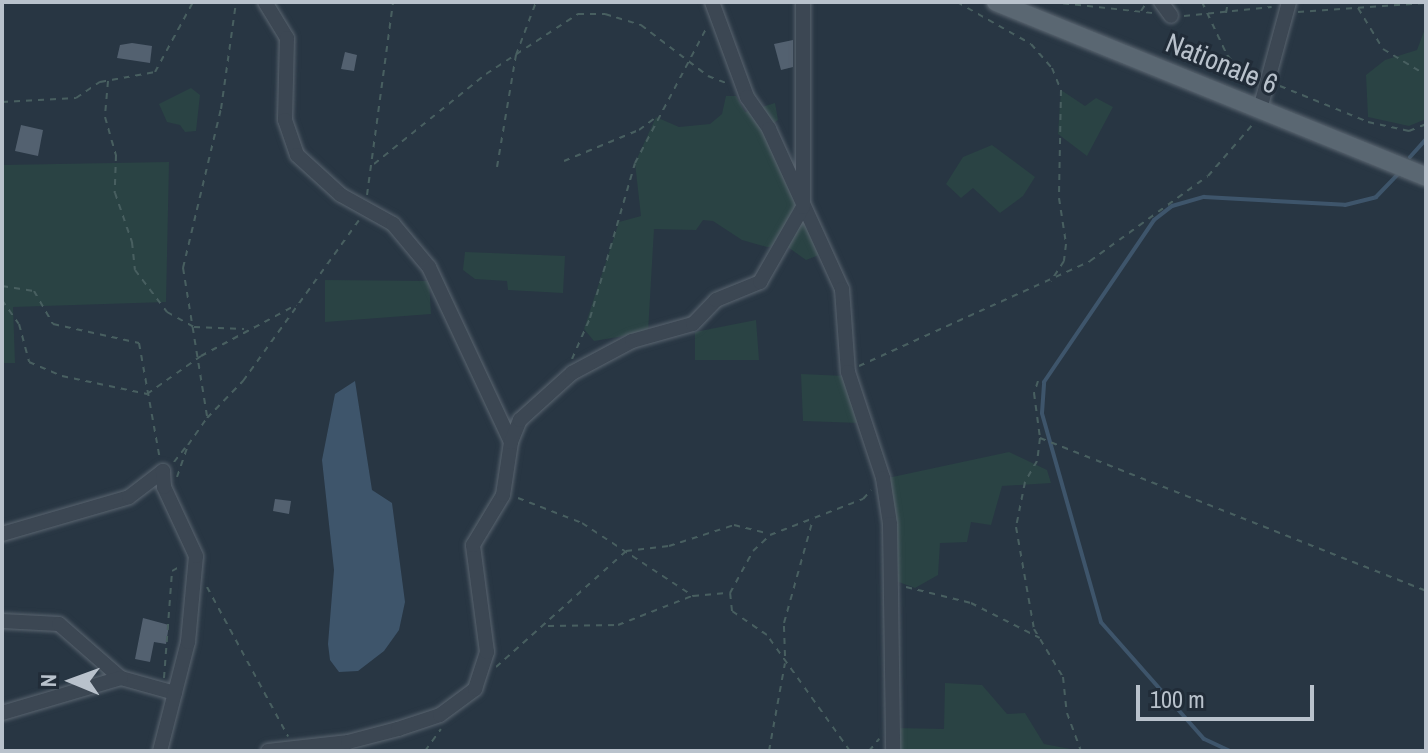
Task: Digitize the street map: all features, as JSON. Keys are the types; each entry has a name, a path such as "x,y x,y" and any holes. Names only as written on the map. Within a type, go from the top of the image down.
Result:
{"main road":[{"name":"Nationale 6","path":"996,2 1426,177"}],"street":[{"path":"265,2 287,38 288,139 310,170 347,198 364,203 393,224 429,267 511,442"},
{"path":"268,751 348,742 427,720 452,707 482,679 487,652 473,545 503,495 511,442 530,408 572,373 632,341 693,324 716,300 760,282 803,207 803,2"},
{"path":"1161,2 1171,16"},
{"path":"1260,109 1289,7"},
{"path":"713,9 747,97 769,129 842,289 848,372 882,474 893,583 893,751"},
{"path":"2,534 129,497 163,471 168,498 196,556 193,610 169,690 160,751"},
{"path":"2,621 59,624 121,678 169,690"},
{"path":"2,713 121,678"}],"path":[{"path":"2,102 76,98 108,81 155,72 193,2"},
{"path":"207,418 201,356 183,268 221,109 236,2"},
{"path":"163,471 243,381 353,231 374,164 393,2"},
{"path":"497,167 516,55 536,2"},
{"path":"957,2 1031,44 1052,68 1061,90 1059,198 1066,244 1064,261 1050,282"},
{"path":"1141,11 1147,2"},
{"path":"1202,2 1243,74 1368,122 1409,131 1426,124"},
{"path":"1226,15 1228,2"},
{"path":"1387,6 1392,2"},
{"path":"1289,7 1358,8 1426,3"},
{"path":"1358,8 1383,49 1426,75"},
{"path":"572,373 571,354 590,318 635,163 713,9"},
{"path":"374,164 516,55 578,14 605,14 641,25 688,60 747,97"},
{"path":"108,81 105,117 116,155 115,193 132,242 135,270 167,312 194,327 247,329"},
{"path":"848,372 895,346 1050,282 1090,261 1208,176 1251,130 1260,109"},
{"path":"564,161 639,130 656,117"},
{"path":"2,286 34,291 53,324 139,343 163,471"},
{"path":"2,300 19,324 29,362 62,376 147,394 201,356 297,304"},
{"path":"1038,381 1034,393 1040,438 1016,527 1034,629 1042,638 1045,653 1063,677 1067,713 1081,751"},
{"path":"1040,438 1426,591"},
{"path":"177,485 188,445"},
{"path":"850,751 767,635 732,611 730,593 753,551 770,535 863,499 882,474"},
{"path":"503,495 582,523 693,596"},
{"path":"769,751 785,659 784,623 813,518"},
{"path":"482,679 547,626 626,551 669,546 734,525 770,535"},
{"path":"169,690 172,571 196,556 219,614 294,748"},
{"path":"893,583 971,603 1042,638"},
{"path":"547,626 618,625 693,596 730,593"}],"green space":[{"path":"1426,26 1426,119 1409,126 1368,117 1366,75 1385,60 1417,50"},
{"path":"191,88 200,95 196,131 185,132 180,125 167,122 159,104"},
{"path":"1061,90 1085,106 1096,98 1113,107 1087,156 1058,134"},
{"path":"726,96 736,96 745,112 775,103 778,120 770,126 819,255 806,260 785,245 767,247 742,240 713,221 703,220 696,230 654,229 648,332 594,341 584,329 619,222 641,216 635,163 656,117 679,127 710,124 722,114"},
{"path":"992,145 1035,177 1023,196 1000,213 973,188 961,198 946,184 963,157"},
{"path":"169,162 166,302 13,307 15,363 2,363 2,165"},
{"path":"465,252 565,256 563,293 508,290 507,281 475,279 463,270"},
{"path":"325,280 429,281 431,314 325,322"},
{"path":"756,320 759,360 695,360 695,332"},
{"path":"801,374 845,376 860,423 803,421"},
{"path":"1009,452 1047,470 1051,483 1002,486 991,525 971,522 967,542 940,543 938,575 915,588 896,581 883,479"},
{"path":"945,683 982,685 1007,714 1025,713 1044,744 1081,751 897,751 896,728 944,729"}],"water":[{"path":"355,381 372,490 392,503 405,602 399,630 384,651 358,671 339,672 330,660 328,644 334,570 322,460 335,394"}],"building":[{"path":"793,40 793,67 781,70 774,44"},
{"path":"120,45 152,46 150,63 117,58"},
{"path":"345,52 357,55 354,71 341,69"},
{"path":"21,125 43,130 38,156 15,151"},
{"path":"275,499 291,501 289,514 273,511"},
{"path":"143,618 169,625 166,644 154,642 150,662 135,659"}],"waterway":[{"path":"1410,157 1426,139"},
{"path":"1230,751 1204,739 1101,622 1042,413 1044,382 1154,220 1172,206 1204,197 1345,205 1376,197 1398,174"}]}
